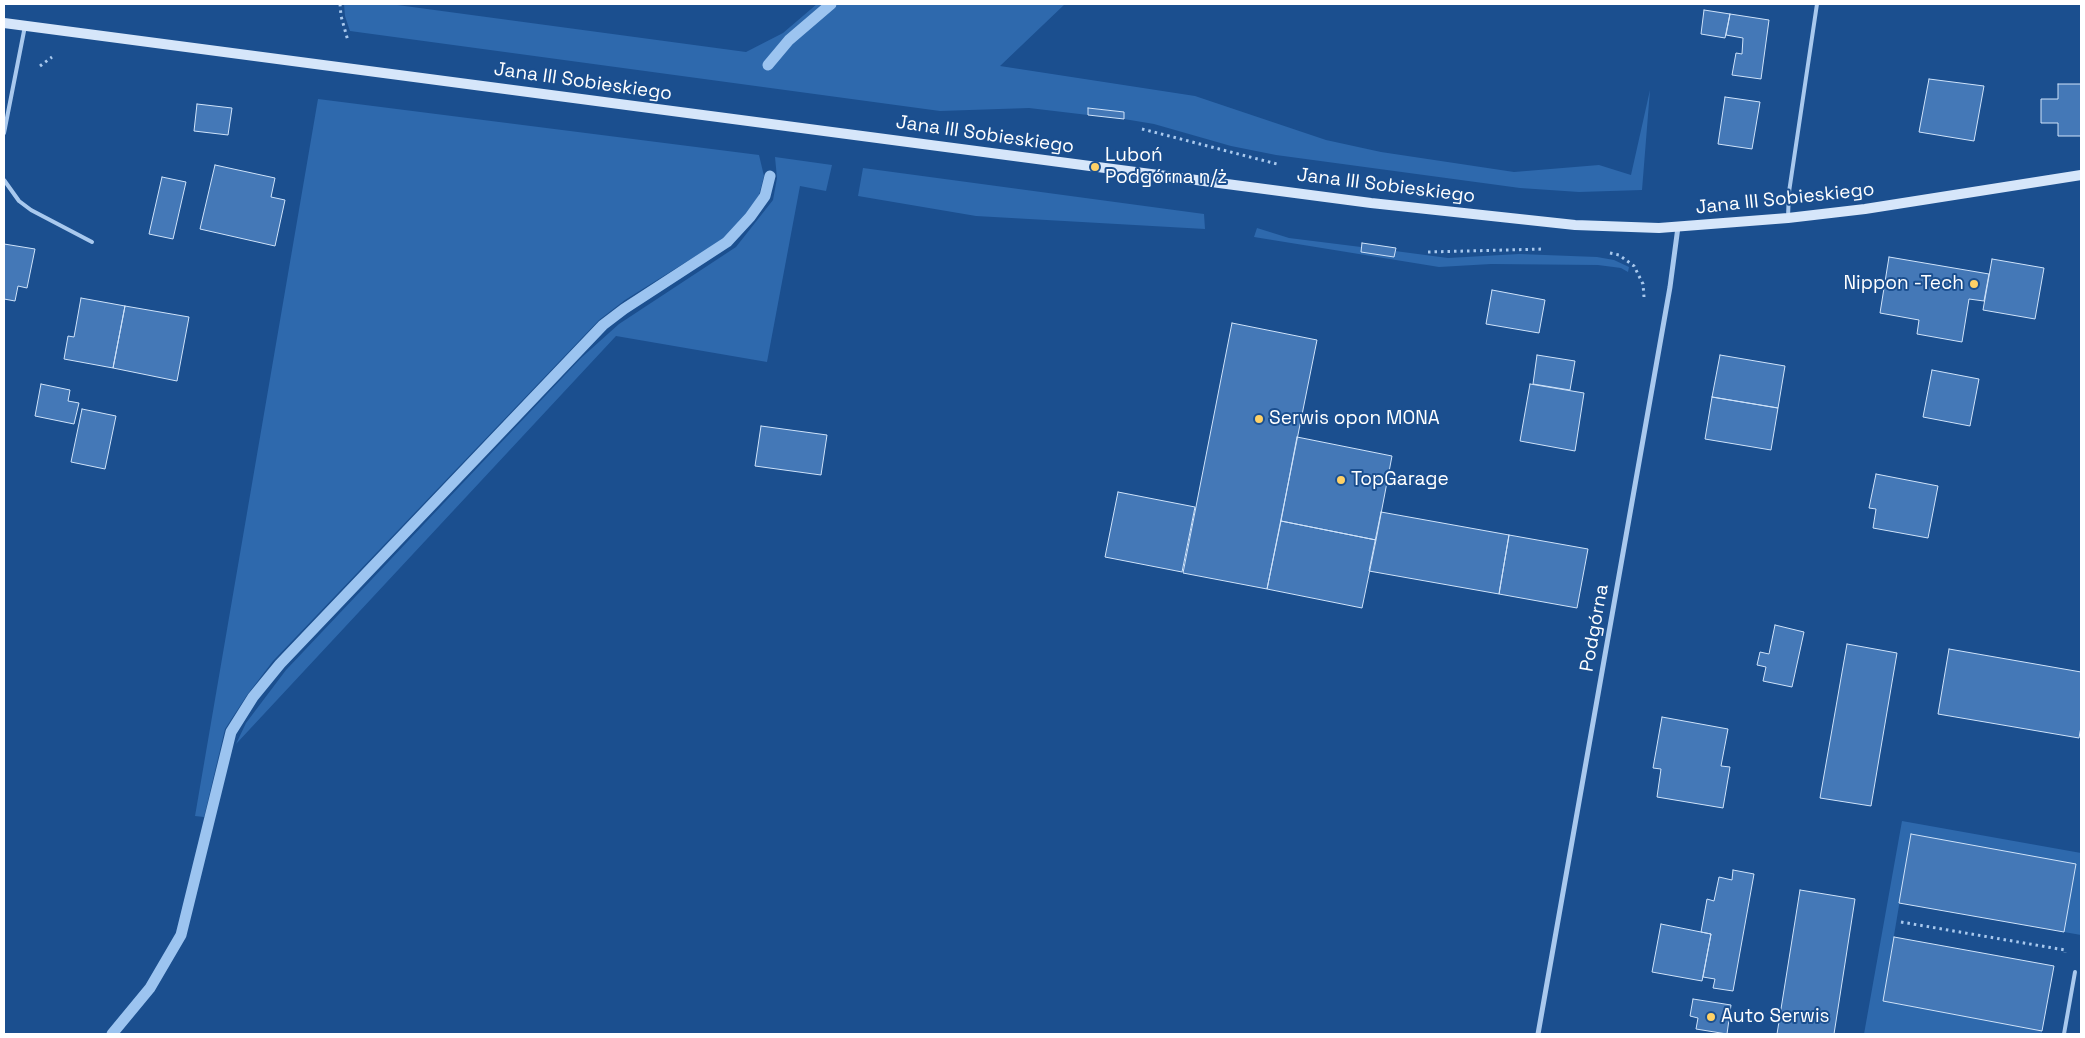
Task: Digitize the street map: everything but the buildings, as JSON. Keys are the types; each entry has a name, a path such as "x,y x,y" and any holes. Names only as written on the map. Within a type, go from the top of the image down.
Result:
{"street":[{"name":"Jana III Sobieskiego","path":"4,23 1371,203 1566,224 1636,228 1678,227 1788,218 1865,209 2081,175"},
{"name":"Podgórna","path":"1538,1034 1667,306 1678,227"}],"lane":[{"path":"1788,218 1789,192 1817,4"},
{"path":"4,134 25,26"},
{"path":"4,180 19,201 31,210 92,242"},
{"path":"2064,1034 2076,972"}],"path":[{"path":"340,4 341,16 348,41"},
{"path":"38,68 52,57"},
{"path":"1142,129 1285,166"},
{"path":"1428,252 1518,248 1552,249"},
{"path":"1604,253 1619,255 1634,266 1643,284 1644,298"},
{"path":"1901,922 2065,950 2064,960"}],"shaded area":[{"path":"344,4 390,4 746,52 783,33 817,4 1065,4 1000,66 1195,96 1326,140 1381,152 1514,172 1599,165 1631,175 1650,90 1642,190 1579,192 1520,188 1276,155 1231,146 1154,124 1124,119 1124,112 1089,108 1088,115 1029,108 940,111 350,31 345,16"},
{"path":"318,99 759,155 764,176 759,195 745,216 723,239 625,300 599,320 273,661 247,695 225,729 204,817 195,816"},
{"path":"775,157 832,165 826,191 800,186 767,362 616,336 236,744 246,723 286,670 581,358 619,324 736,247 773,200 777,178"},
{"path":"863,168 1204,214 1205,229 976,216 858,196"},
{"path":"1257,228 1289,238 1361,247 1361,252 1394,257 1395,251 1448,258 1519,254 1597,257 1614,260 1629,267 1628,272 1621,268 1598,265 1491,264 1439,267 1254,237"},
{"path":"1902,821 2081,853 2081,935 2064,932 2076,864 1911,834 1883,1001 2042,1031 2042,1034 1864,1034"}],"waterway":[{"path":"768,65 789,40 831,4"},
{"path":"112,1034 150,988 181,935 231,732 253,697 280,664 603,325 624,309 727,242 750,217 765,196 770,176"}],"place":[{"name":"Luboń Podgórna n/ż","path":"1095,167"},
{"name":"Nippon -Tech","path":"1974,284"},
{"name":"Serwis opon MONA","path":"1259,419"},
{"name":"TopGarage","path":"1341,480"},
{"name":"Auto Serwis","path":"1711,1017"}]}
